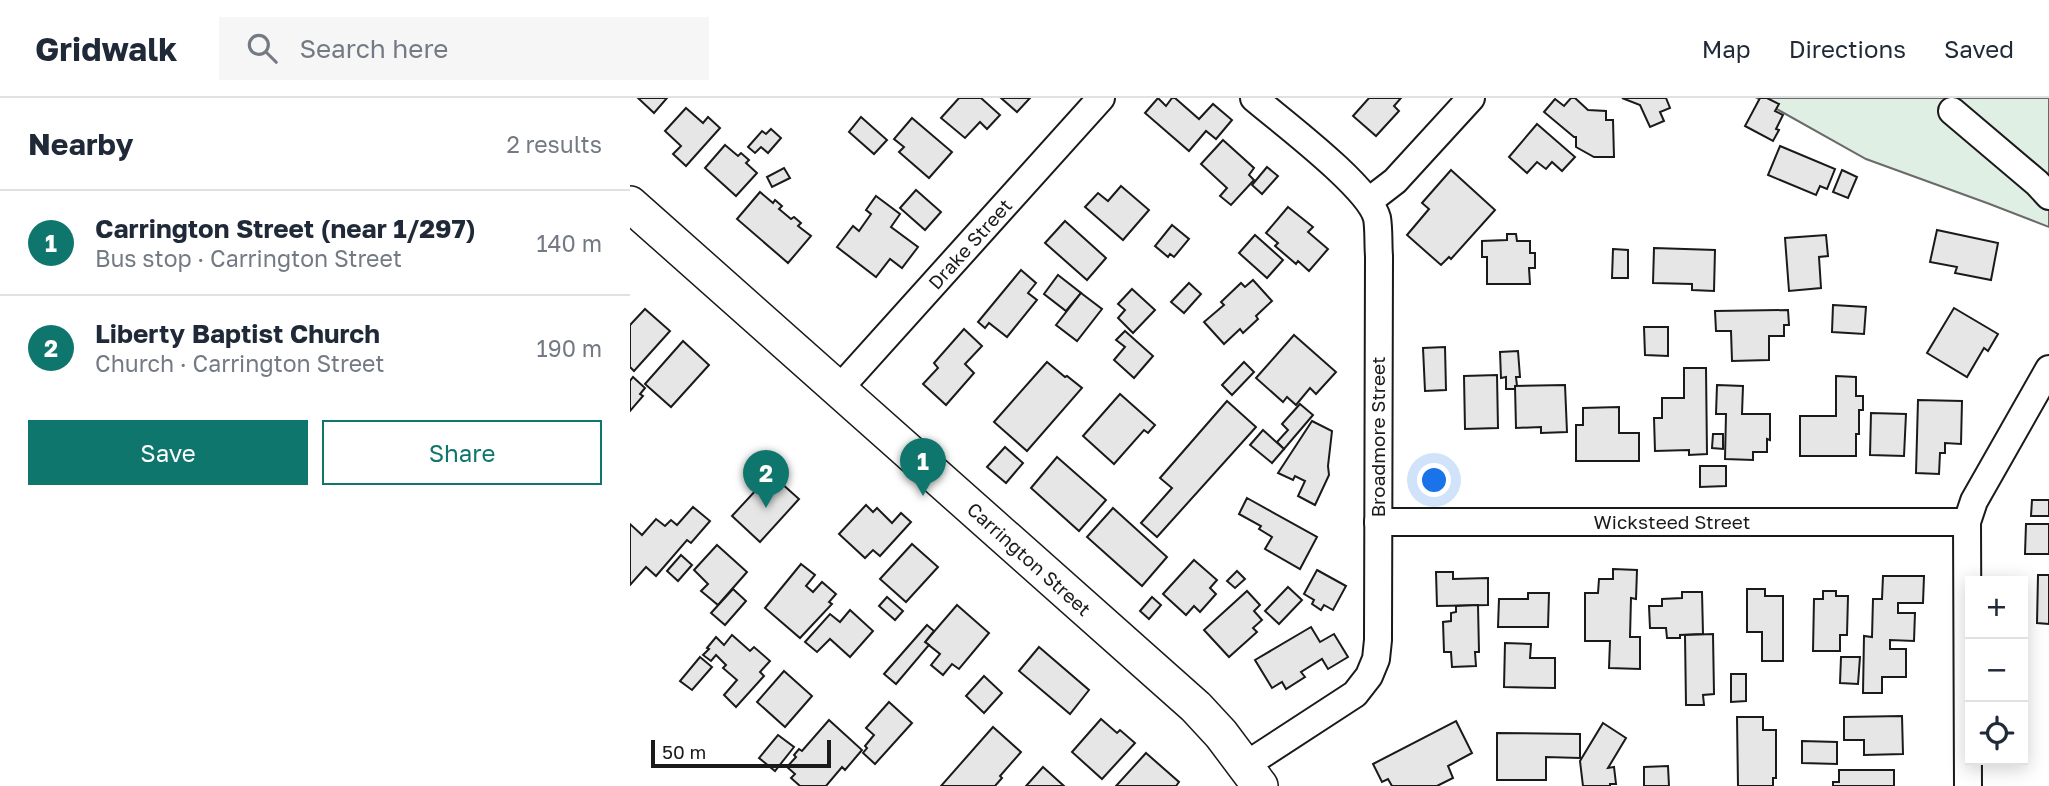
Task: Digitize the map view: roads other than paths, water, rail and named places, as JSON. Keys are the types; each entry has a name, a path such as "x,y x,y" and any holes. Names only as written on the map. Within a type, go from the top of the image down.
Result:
{"main road":[{"name":"Carrington Street","path":"630,204 1196,707 1253,776"}],"street":[{"name":"Drake Street","path":"838,390 1101,98"},
{"name":"Broadmore Street","path":"1253,776 1355,694 1369,676 1376,659 1379,256 1377,217 1369,201 1350,180 1254,98"},
{"path":"1369,201 1395,181 1471,98"},
{"path":"1952,111 2038,183 2049,196"},
{"path":"1968,786 1966,522 1974,501 2049,369"},
{"name":"Wicksteed Street","path":"1378,522 1966,522"}],"place":[{"name":"Carrington Street (near 1/297)","path":"923,496"},
{"name":"Liberty Baptist Church","path":"766,508"}]}
